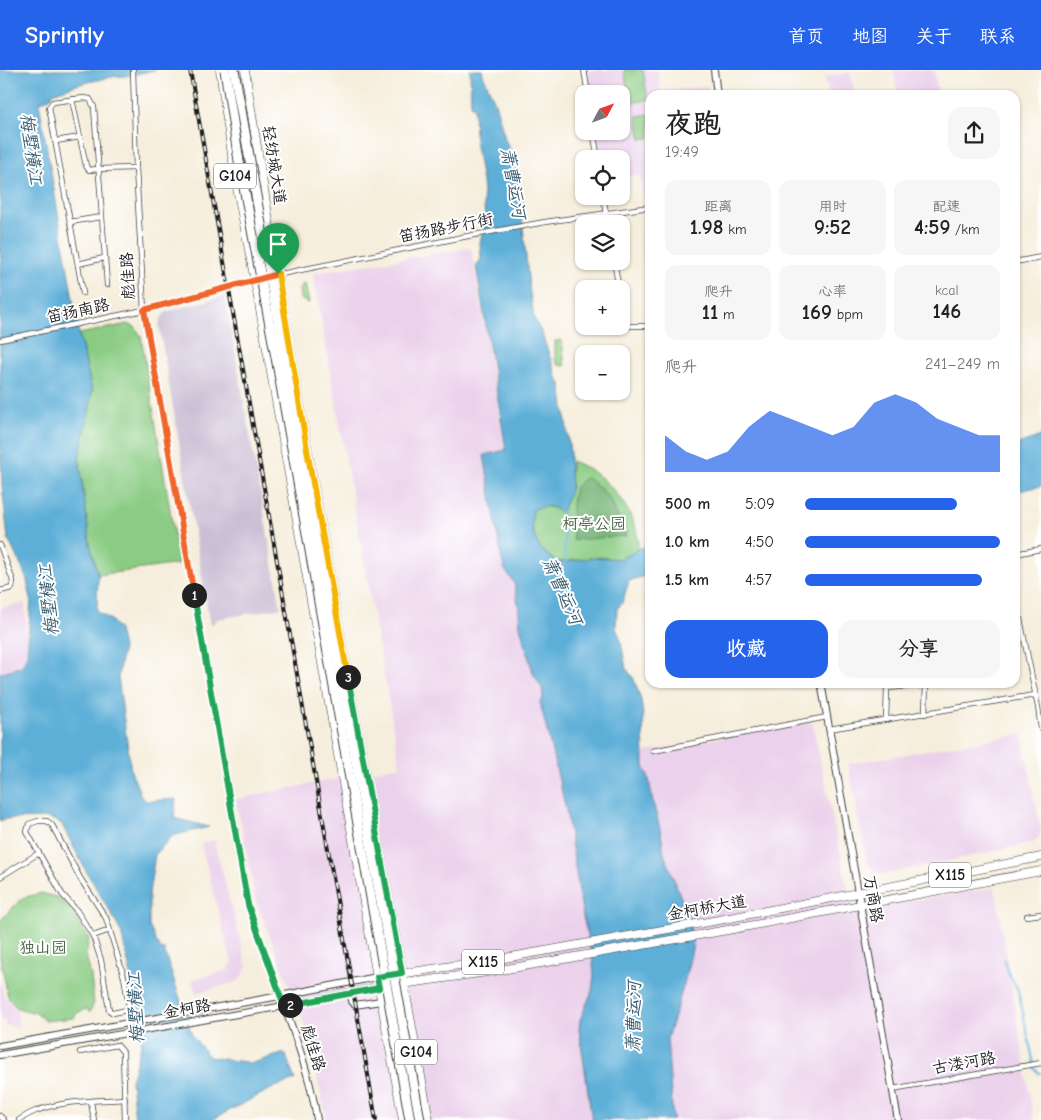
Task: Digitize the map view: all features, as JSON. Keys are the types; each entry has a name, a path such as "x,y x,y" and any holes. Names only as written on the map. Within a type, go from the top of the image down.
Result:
{"highway":[{"path":"225,70 239,162 410,1120"},
{"path":"234,70 420,1120"}],"main road":[{"name":"G104","path":"220,70 236,183 255,281 403,1120"},
{"name":"轻纺城大道","path":"245,70 309,461 429,1120"},
{"path":"714,70 717,90"},
{"name":"万商路","path":"822,688 898,1120"},
{"name":"金柯桥大道","path":"377,977 499,960 730,918 1041,857"},
{"name":"金柯桥大道","path":"379,988 501,970 1041,871"},
{"name":"金柯路","path":"0,1046 377,977"},
{"name":"金柯路","path":"0,1055 379,988"},
{"path":"350,993 354,1005 382,1001"},
{"name":"彪佳路","path":"280,996 300,1049 315,1104 317,1120"}],"street":[{"name":"彪佳路","path":"132,70 144,310 248,905 280,996"},
{"path":"584,70 586,85"},
{"path":"83,293 49,107 53,102 84,98 90,99 94,107 106,285"},
{"path":"72,99 86,166 90,170 136,168"},
{"path":"56,141 80,137"},
{"path":"604,205 606,214"},
{"name":"笛扬路步行街","path":"278,274 545,222 645,208"},
{"path":"70,222 101,217"},
{"path":"1020,261 1041,257"},
{"path":"78,264 104,258"},
{"name":"笛扬南路","path":"0,340 144,310 278,274"},
{"path":"630,326 645,326"},
{"path":"0,545 13,581 12,588 0,591"},
{"path":"1020,553 1041,549"},
{"path":"1020,619 1041,729"},
{"path":"886,720 887,688"},
{"path":"925,714 926,688"},
{"path":"830,729 1035,695"},
{"path":"653,751 827,717"},
{"path":"47,821 52,825 80,878 106,918 110,930 124,977 129,1006 127,1010 113,1013 109,1010 101,960 93,936 77,911 62,894 26,832 29,824 47,821"},
{"path":"0,877 39,853"},
{"path":"1028,916 1041,914"},
{"path":"93,936 110,930"},
{"path":"80,1052 117,1046 123,1052 125,1120"},
{"name":"古溇河路","path":"892,1089 1036,1064"},
{"path":"19,1120 36,1111 55,1105 125,1099"},
{"path":"91,1102 94,1120"},
{"path":"0,1116 4,1120"}],"shaded area":[{"path":"587,70 658,70 661,90 645,90 645,195 643,195 640,175 630,177 630,150 600,150 598,140 630,140 630,85 590,85"},
{"path":"893,70 934,70 938,90 897,90"},
{"path":"850,72 854,90 828,90 825,77"},
{"path":"707,86 707,90 676,90"},
{"path":"471,248 503,440 569,766 812,721 852,909 995,888 1034,1120 327,1120 305,1025 256,901 236,799 400,766 313,273"},
{"path":"225,296 281,608 217,619 214,623 210,624 159,325 161,318 166,312"},
{"path":"25,603 27,656 22,666 0,673 0,608"},
{"path":"1022,734 1041,833 1035,842 884,874 874,871 867,863 848,764"},
{"path":"214,840 247,967 239,981 196,993 192,980 228,970 232,963 201,844"},
{"path":"0,979 4,996 17,1011 19,1026 12,1028 11,1025 5,1026 5,1021 0,1020"}],"green space":[{"path":"624,70 643,70 646,90 645,100 630,103 630,85 627,85"},
{"path":"645,115 645,139 641,139 637,116"},
{"path":"305,284 309,303 300,299 299,288"},
{"path":"128,324 135,327 141,336 179,564 98,575 90,544 79,458 92,390 79,334"},
{"path":"562,340 565,366 558,365 555,360 555,341"},
{"name":"柯亭公园","path":"572,461 589,469 605,481 628,510 638,538 638,549 623,559 602,557 561,562 555,561 537,543 531,523 533,510 542,506 556,508 571,487 570,473"},
{"path":"586,477 604,492 612,503 626,536 573,540 572,504 575,487"},
{"name":"独山园","path":"41,893 60,898 74,912 89,938 86,955 94,1003 90,1012 86,1009 77,1013 74,1018 45,1021 36,1013 17,1008 9,999 7,993 0,957 0,921 22,898"}],"water":[{"name":"梅墅横江","path":"0,70 155,70 79,84 52,93 53,96 39,103 79,334 92,390 79,458 90,544 98,575 97,611 111,620 119,630 123,648 118,677 131,771 141,796 146,801 176,799 174,818 209,827 172,836 155,855 149,893 149,926 160,949 164,950 192,1035 209,1057 252,1063 285,1053 295,1080 275,1087 213,1120 135,1120 131,1080 142,1042 139,1009 121,932 61,823 48,818 5,819 0,821 0,673 22,666 27,656 31,599 26,576 8,539 2,485 0,438"},
{"name":"萧曹运河","path":"470,70 482,70 495,102 505,139 515,161 523,202 522,216 534,318 561,384 570,452 571,487 562,512 547,506 533,510 532,524 534,537 545,553 560,562 596,558 623,559 623,556 628,556 645,547 645,576 629,581 622,603 617,609 616,628 620,637 626,668 634,679 641,700 644,766 649,779 664,854 689,918 693,945 684,984 667,1039 673,1120 592,1120 579,1029 580,1020 592,991 593,963 583,917 566,809 540,702 543,698 542,688 533,673 520,626 514,583 505,570 502,560 484,455 506,450 476,266 481,259 480,243 485,219 482,182 475,140 474,107 471,106"},
{"path":"1041,436 1041,486 1020,491 1020,443"}],"waterway":[{"name":"萧曹运河","path":"561,510 564,527 565,563"},
{"path":"1004,959 1008,973 1018,990 1035,1069 1041,1073"}],"railway":[{"path":"190,70 376,1120"}],"route":[{"path":"278,274 309,461 402,973 377,977 379,988 284,1006 248,905 144,310 278,274"}]}
